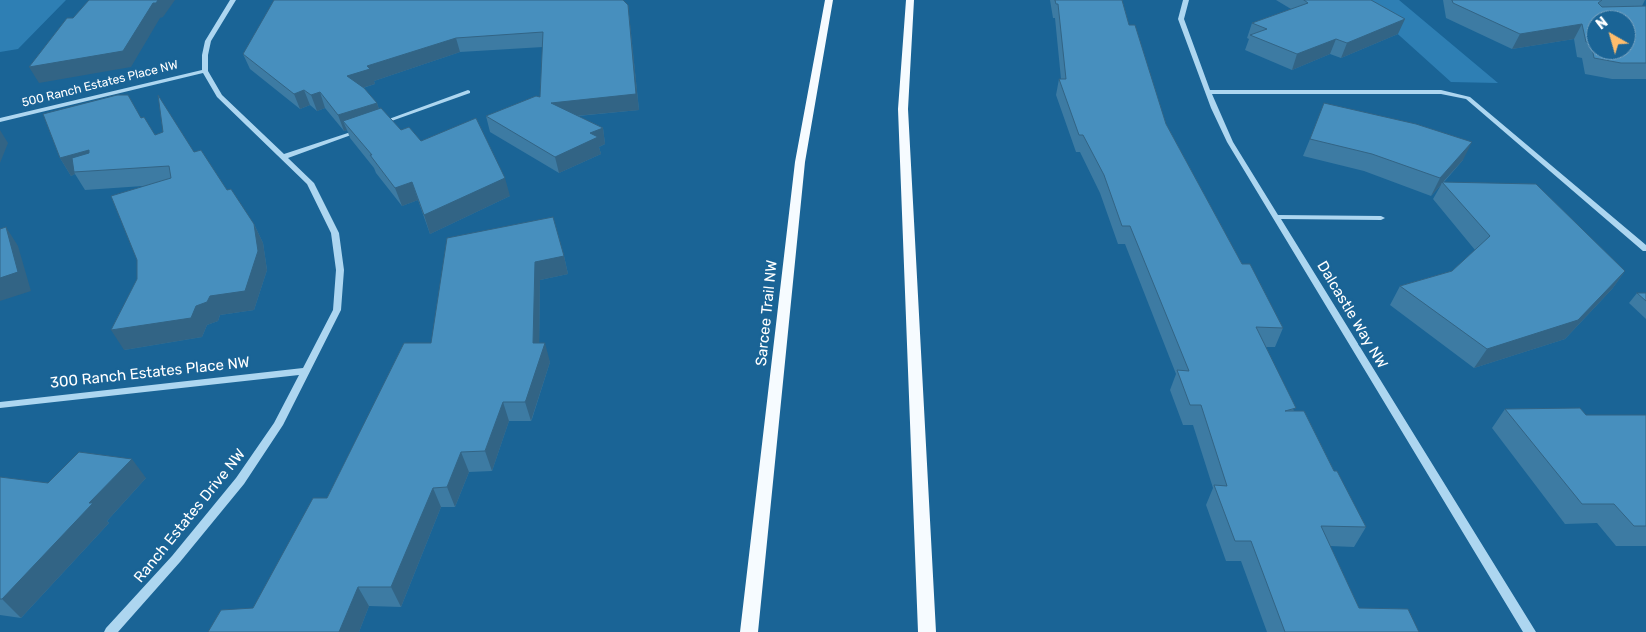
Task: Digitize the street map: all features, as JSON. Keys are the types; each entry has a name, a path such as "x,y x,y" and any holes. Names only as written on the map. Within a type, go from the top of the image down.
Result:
{"main road":[{"name":"Sarcee Trail NW","path":"749,632 800,162 829,0"},
{"path":"910,0 903,109 926,632"}],"street":[{"path":"205,70 205,55 208,41 233,0"},
{"name":"Dalcastle Way NW","path":"1186,0 1180,19 1230,142 1530,632"},
{"name":"500 Ranch Estates Place NW","path":"0,120 205,70"},
{"name":"Ranch Estates Drive NW","path":"110,632 176,560 240,481 278,424 337,310 340,270 335,233 310,183 219,96 205,70"},
{"path":"376,125 468,92"},
{"path":"1209,92 1441,92 1468,98 1646,249"},
{"path":"283,157 366,128"},
{"path":"1276,217 1381,218"},
{"name":"300 Ranch Estates Place NW","path":"0,405 304,371"}],"shaded area":[{"path":"0,0 66,0 18,49 0,52"},
{"path":"1360,0 1399,0 1498,83 1451,82"}],"building":[{"path":"89,0 158,0 156,3 153,3 123,51 29,67 67,18 73,18"},
{"path":"274,0 623,0 628,5 636,94 551,103 603,128 590,133 598,137 555,157 486,116 536,96 540,97 543,32 456,38 367,66 370,69 347,76 364,88 377,103 338,115 320,92 311,95 304,90 294,94 243,54"},
{"path":"1055,0 1122,0 1129,25 1135,25 1166,124 1242,264 1250,264 1283,328 1256,327 1296,408 1285,411 1304,411 1334,471 1337,471 1366,527 1321,526 1359,608 1408,609 1419,632 1285,632 1251,541 1235,541 1214,485 1227,486 1201,405 1190,405 1177,370 1189,371 1130,226 1122,226 1104,175 1083,135 1079,135 1059,79 1066,79 1058,4 1056,4"},
{"path":"1304,0 1371,0 1405,19 1347,43 1336,39 1297,54 1250,35 1267,29 1252,23 1308,3"},
{"path":"1452,0 1602,0 1598,3 1602,7 1646,6 1646,63 1621,63 1605,60 1636,60 1636,10 1586,10 1586,42 1582,24 1520,34 1453,3"},
{"path":"117,95 128,95 141,118 144,117 155,135 163,132 158,95 194,152 201,150 227,190 231,189 254,224 258,251 245,291 210,296 207,302 196,306 191,318 111,330 137,279 137,260 111,196 171,178 169,166 74,172 72,158 89,153 89,150 60,158 43,114"},
{"path":"1324,103 1416,124 1472,142 1440,178 1372,154 1310,139"},
{"path":"381,108 401,130 409,127 421,141 476,118 505,178 424,215 412,182 395,188 370,155 372,155 343,121"},
{"path":"1442,182 1536,184 1625,271 1578,320 1487,349 1400,286 1452,271 1490,236"},
{"path":"553,217 564,256 535,262 533,343 545,343 526,400 525,402 503,402 485,451 461,452 447,487 433,488 391,587 358,587 339,632 208,632 221,610 253,608 313,498 327,498 404,343 431,343 447,238"},
{"path":"6,227 18,272 0,278 0,229"},
{"path":"1637,293 1646,293 1646,301"},
{"path":"1580,408 1586,415 1646,415 1646,526 1634,526 1614,504 1582,504 1505,409"},
{"path":"79,452 132,459 89,503 93,503 0,599 0,477 48,483"}]}
